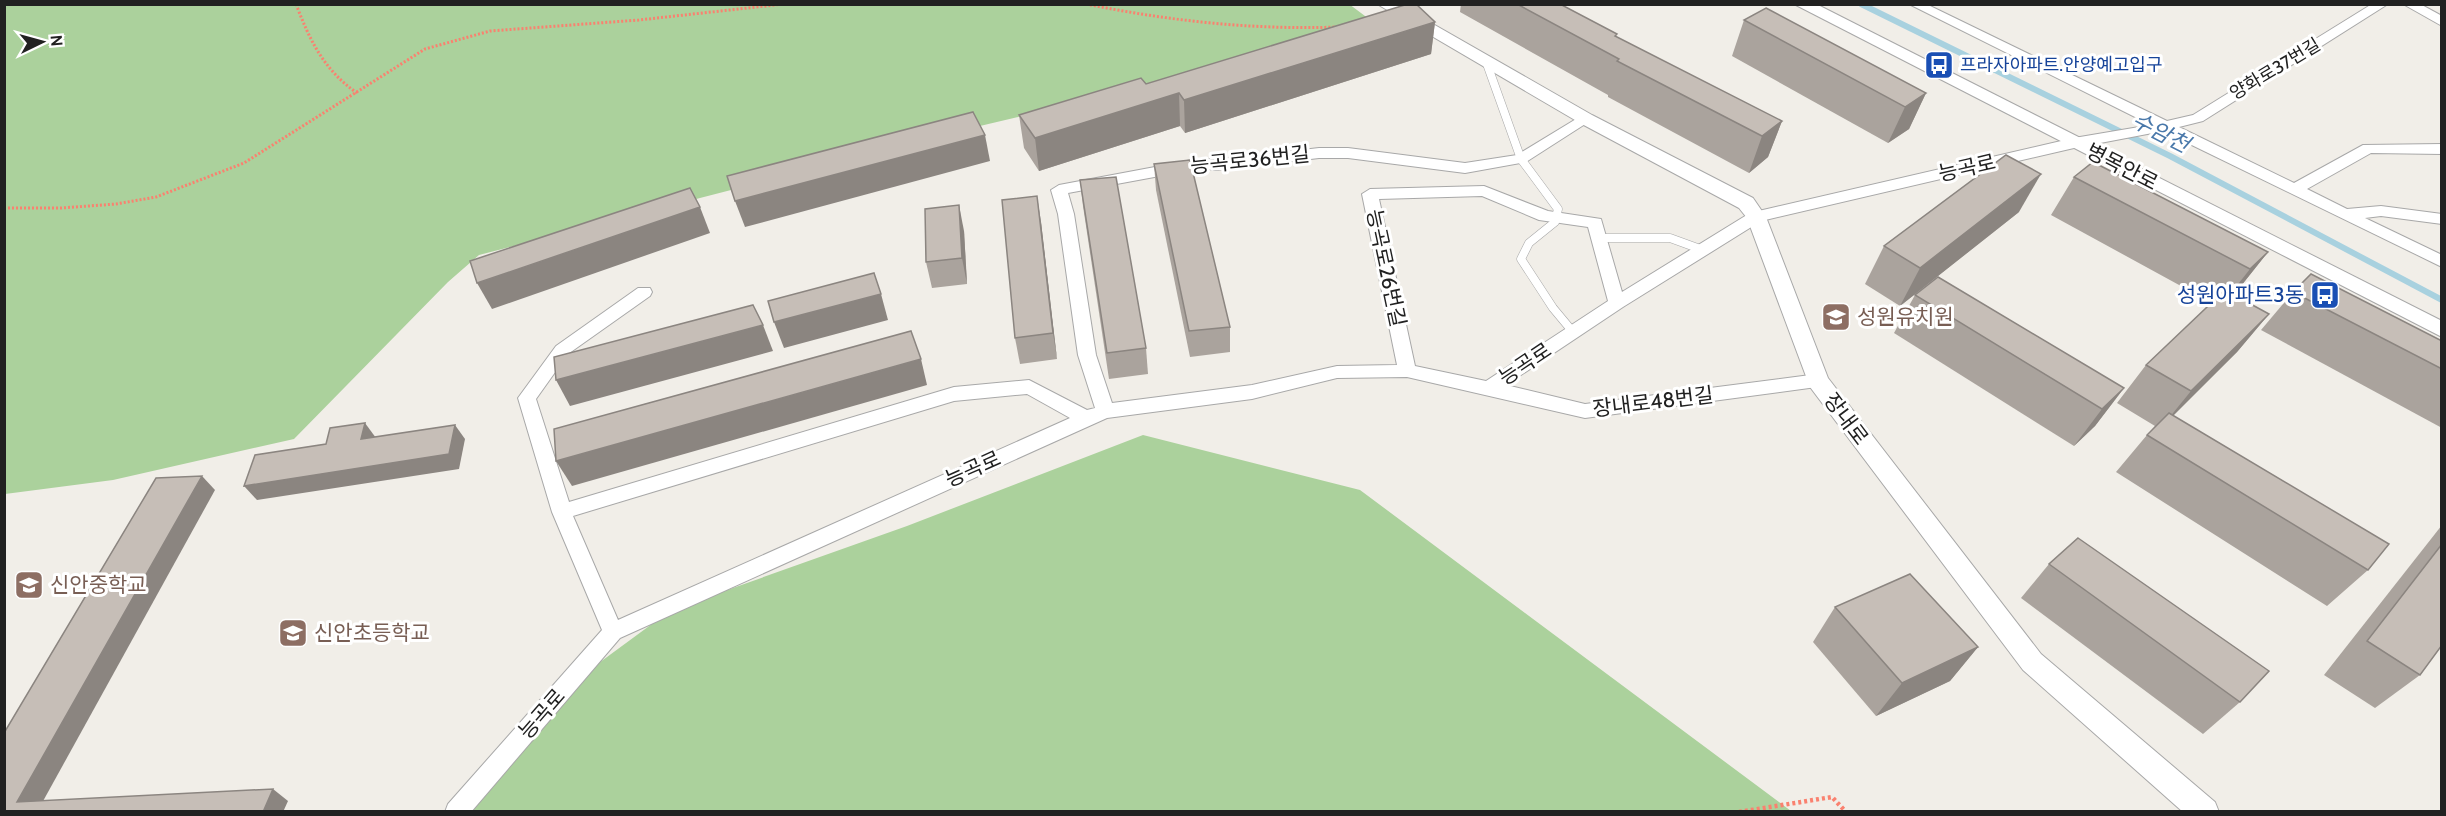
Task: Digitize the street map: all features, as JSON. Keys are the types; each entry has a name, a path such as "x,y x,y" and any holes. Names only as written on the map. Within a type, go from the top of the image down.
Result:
{"street":[{"name":"장내로","path":"1385,4 1586,119 1746,203 1756,217 1818,381 2032,662 2205,812"},
{"name":"병목안로","path":"1802,4 2442,330"},
{"path":"1915,4 2160,128 2296,189 2442,262"},
{"name":"양화로37번길","path":"2103,139 2160,128 2198,117 2382,4"},
{"path":"2409,4 2442,22"},
{"name":"능곡로36번길","path":"1106,411 1087,355 1066,214 1059,190 1203,163 1215,165 1319,153 1348,153 1465,168 1521,159 1586,119"},
{"name":"능곡로","path":"456,812 614,632 1086,418 1106,411 1252,392 1337,372 1407,371 1490,388 1617,303 1756,217 2074,143 2103,139"},
{"path":"2296,189 2368,148 2442,149"},
{"path":"1465,168 1484,191"},
{"name":"능곡로26번길","path":"1407,371 1370,194 1484,191 1545,216 1595,223 1599,238"},
{"path":"2346,214 2381,212 2442,219"},
{"path":"1599,238 1617,303"},
{"path":"614,632 562,512 527,398 562,350 644,292"},
{"name":"장내로48번길","path":"1490,388 1585,411 1818,381"},
{"path":"562,512 954,394 1029,387 1086,418"}],"lane":[{"path":"1487,64 1521,159 1558,209 1558,217"},
{"name":"능곡로","path":"1558,217 1550,227 1529,243 1521,259 1553,308 1573,332"},
{"path":"1599,238 1670,238 1703,250"}],"path":[{"path":"296,4 308,36 327,71 357,93"},
{"path":"4,208 61,208 116,204 156,197 244,163 425,49 490,31 639,20 784,4"},
{"path":"1086,4 1181,23 1265,29 1346,26"},
{"path":"1739,812 1832,796 1846,812"}],"green space":[{"path":"1349,4 1385,31 963,130 479,255 448,282 294,439 113,480 5,494 4,5"},
{"path":"1143,435 1360,490 1791,811 463,812 543,704 671,610 907,526"}],"building":[{"path":"1408,4 1416,4 1435,22 1184,100 1179,93 1035,138 1019,115 1141,78 1146,84"},
{"path":"1517,4 1560,4 1617,34 1615,36 1782,121 1762,136 1617,61 1619,59"},
{"path":"1766,8 1926,93 1905,107 1744,20"},
{"path":"973,112 985,135 735,201 727,176"},
{"path":"2006,155 2041,174 1920,268 1884,246"},
{"path":"1190,160 1230,327 1189,331 1154,164"},
{"path":"2093,162 2268,252 2250,269 2074,177"},
{"path":"1116,177 1146,348 1107,353 1080,180"},
{"path":"690,188 700,207 477,283 470,261"},
{"path":"1037,196 1053,333 1015,338 1002,200"},
{"path":"959,205 962,258 926,262 925,209"},
{"path":"874,273 881,294 774,322 768,301"},
{"path":"2311,274 2442,341 2442,369 2293,292"},
{"path":"1938,277 2124,388 2102,409 1915,295"},
{"path":"2225,290 2269,314 2191,391 2146,365"},
{"path":"753,305 763,325 556,380 554,357"},
{"path":"911,331 921,359 556,461 554,429"},
{"path":"2169,413 2389,544 2368,570 2147,435"},
{"path":"365,423 361,439 455,425 449,454 244,486 255,455 326,444 330,428"},
{"path":"202,476 17,802 273,789 263,812 4,812 4,733 156,478"},
{"path":"2078,538 2269,671 2240,702 2049,564"},
{"path":"2442,544 2442,645 2420,675 2367,641"},
{"path":"1910,574 1978,647 1902,683 1835,607"}],"waterway":[{"name":"수암천","path":"1861,4 2170,156 2442,300"}],"place":[{"name":"프라자아파트.안양예고입구","path":"1939,65"},
{"name":"성원아파트3동","path":"2325,295"},
{"name":"성원유치원","path":"1836,317"},
{"name":"신안중학교","path":"29,585"},
{"name":"신안초등학교","path":"293,633"}]}
